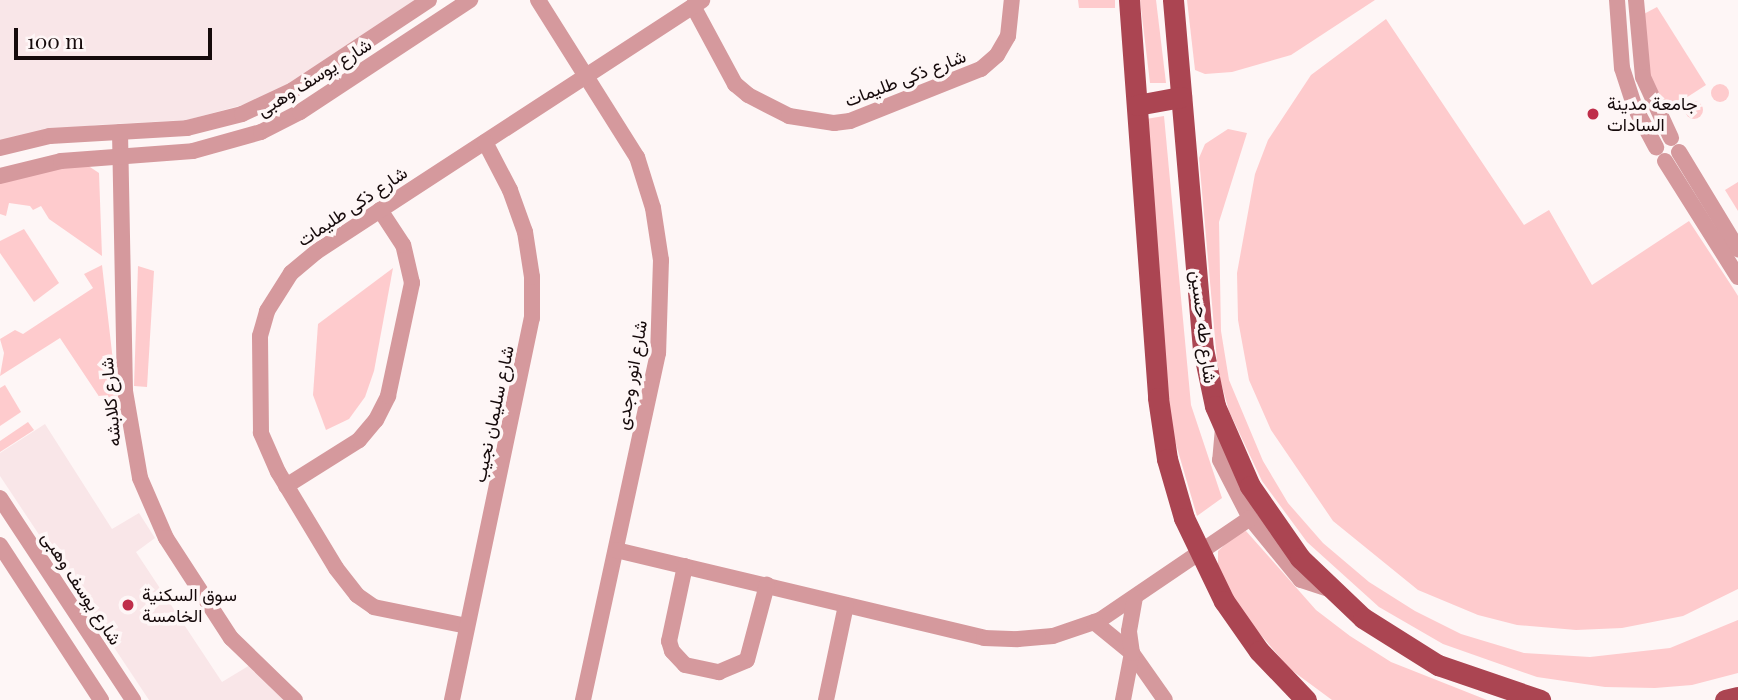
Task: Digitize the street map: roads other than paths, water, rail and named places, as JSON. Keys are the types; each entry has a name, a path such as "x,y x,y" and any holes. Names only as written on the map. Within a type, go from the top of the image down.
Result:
{"main road":[{"path":"1129,0 1162,429 1175,489 1199,554 1241,627 1306,700"},
{"name":"شارع طه حسين","path":"1173,0 1203,349 1223,428 1265,511 1331,590 1379,629 1429,660 1494,688 1539,700"},
{"path":"1137,106 1181,97"},
{"path":"1725,700 1738,697"}],"street":[{"name":"شارع يوسف وهبى","path":"0,148 50,136 206,124 260,107 429,0"},
{"name":"شارع يوسف وهبى","path":"0,176 41,164 193,151 261,132 300,112 470,0"},
{"name":"شارع انور وجدى","path":"538,0 638,157 653,208 661,260 658,353 583,700"},
{"name":"شارع ذكى طليمات","path":"467,626 385,611 366,603 336,568 286,486 265,445 259,420 263,324 281,286 297,267 698,3 735,84 748,95 789,116 834,123 850,121 981,69 997,55 1008,36 1012,0"},
{"path":"1617,0 1622,68 1634,106 1738,248"},
{"path":"1636,0 1636,39 1643,78 1671,138"},
{"name":"شارع كلابشه","path":"120,132 125,391 140,478 166,538 224,628 258,669 295,700"},
{"name":"شارع سليمان نجيب","path":"452,700 529,339 533,298 530,254 519,211 485,142"},
{"path":"1667,154 1738,277"},
{"path":"286,486 359,440 376,420 388,396 412,283 404,245 380,210"},
{"path":"1223,428 1220,460 1250,518 1301,580 1331,590"},
{"name":"شارع يوسف وهبى","path":"0,498 132,700"},
{"path":"615,550 1001,639 1053,636 1094,622 1135,598 1250,518"},
{"path":"0,545 101,700"},
{"path":"685,566 669,641 671,651 685,665 719,672 747,660 767,585"},
{"path":"1123,700 1132,653 1129,631 1135,598"},
{"path":"825,700 846,605"},
{"path":"1094,622 1132,653 1165,700"}],"place":[{"name":"جامعة مدينة السادات","path":"1593,114"},
{"name":"سوق السكنية الخامسة","path":"128,605"}]}
